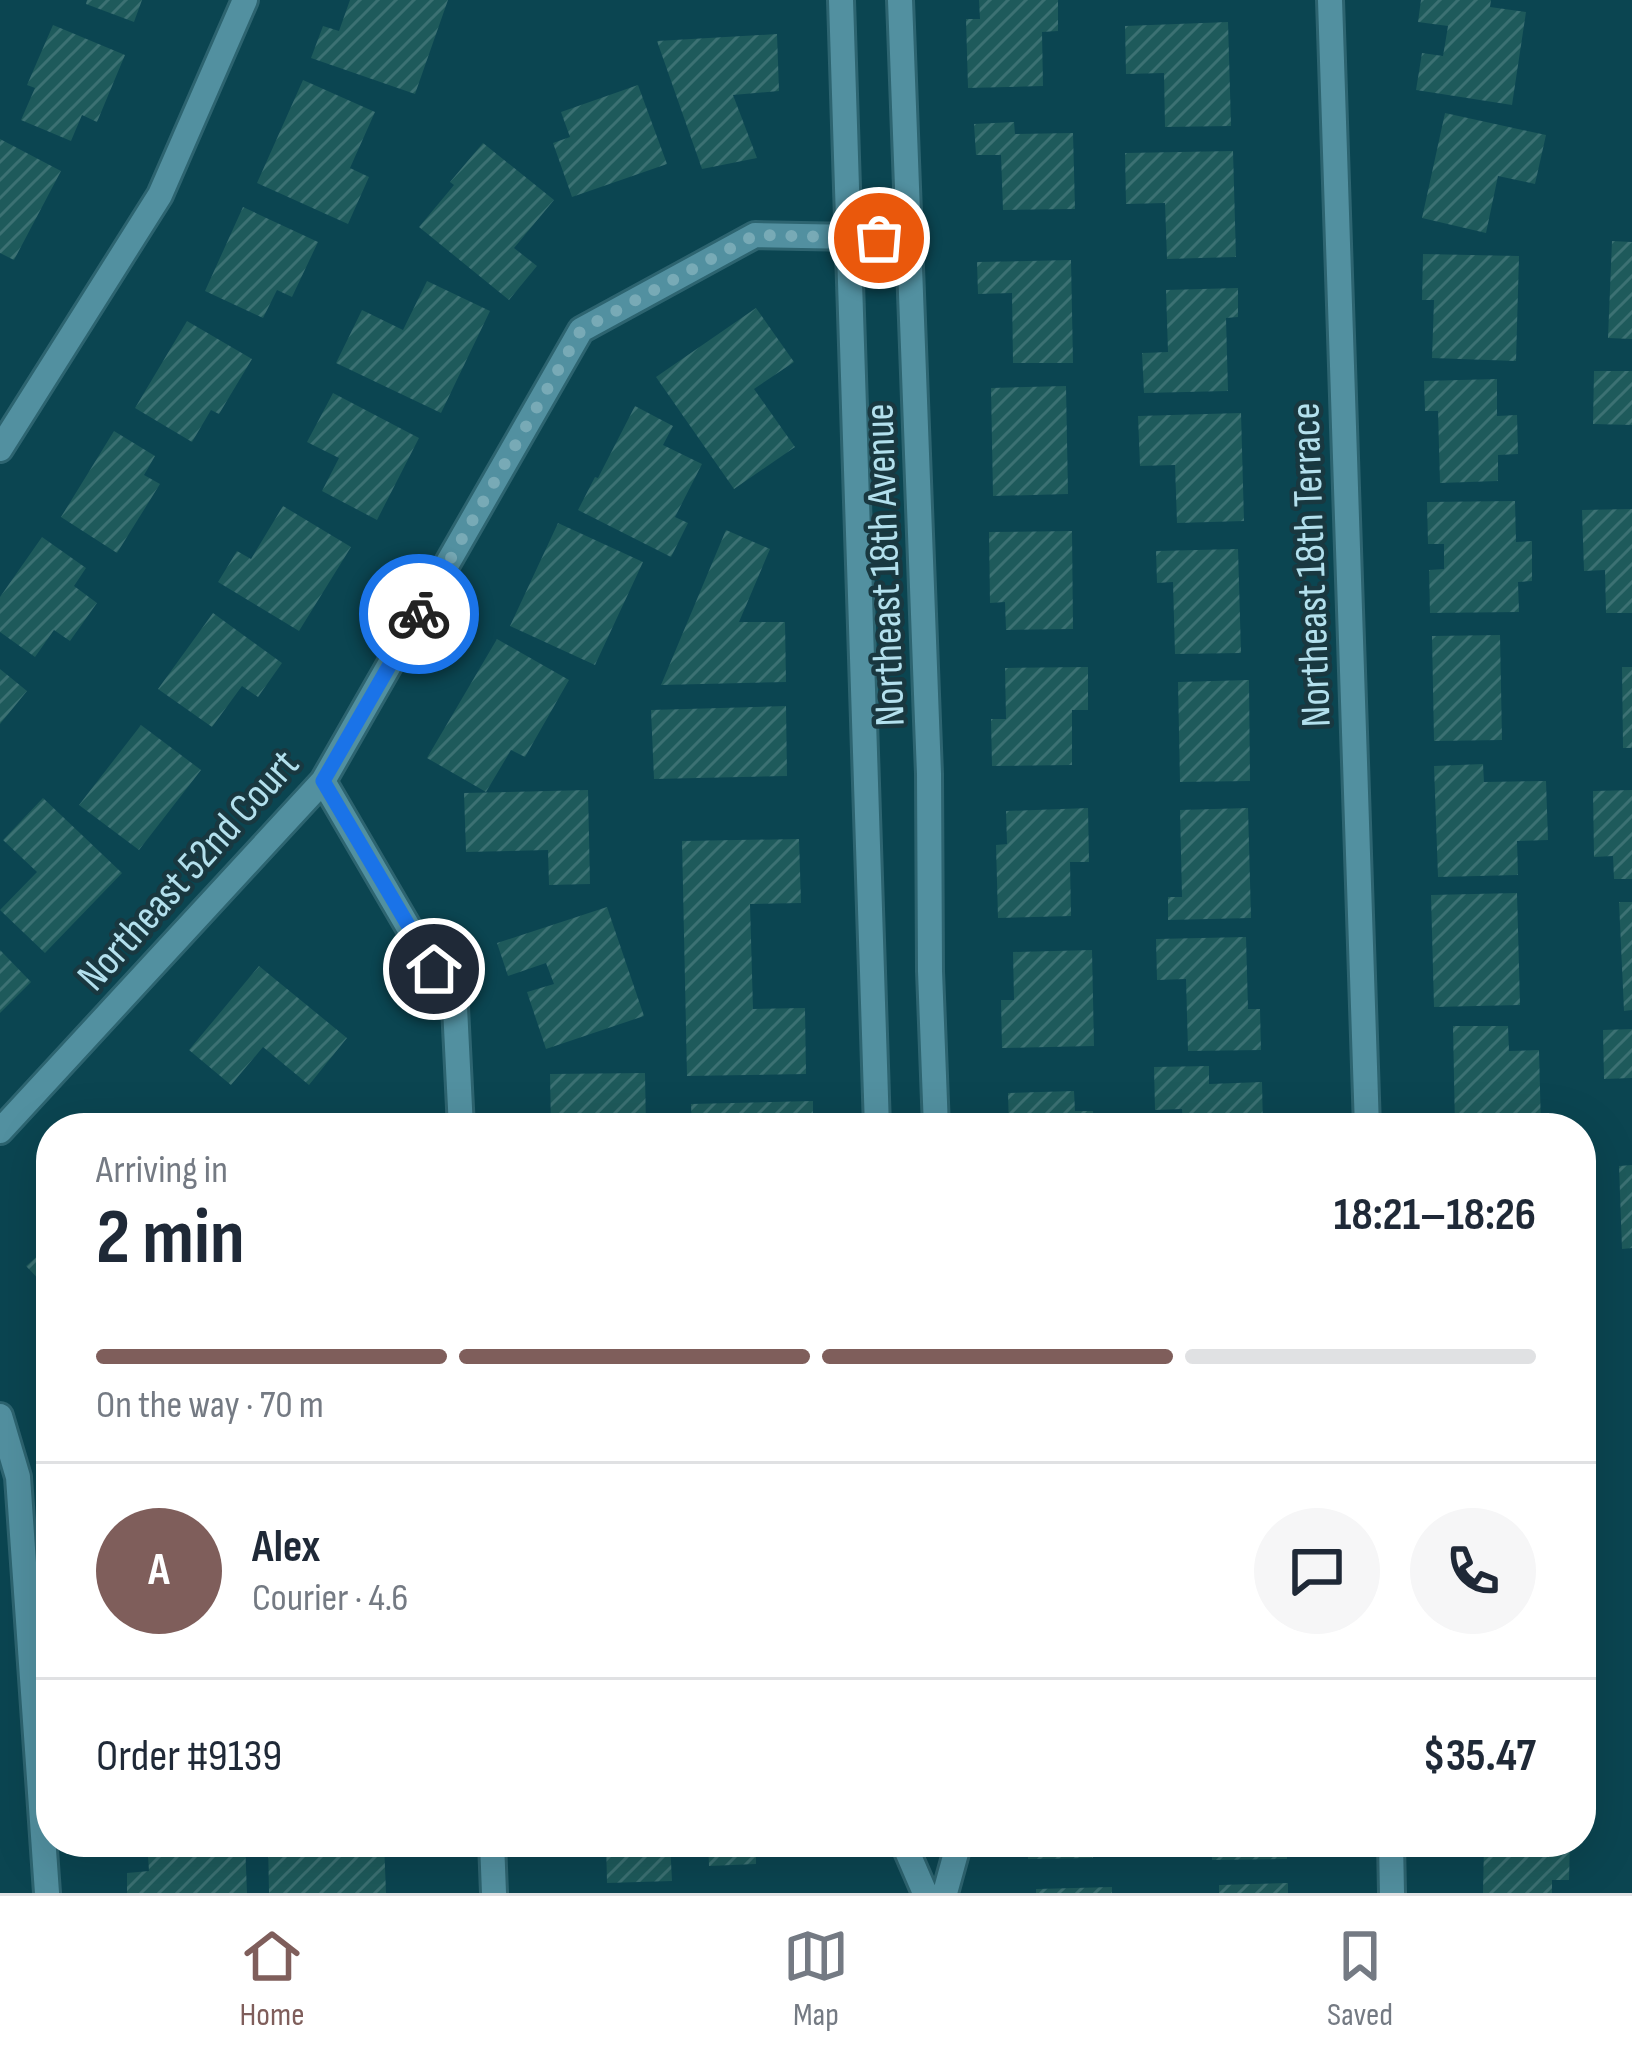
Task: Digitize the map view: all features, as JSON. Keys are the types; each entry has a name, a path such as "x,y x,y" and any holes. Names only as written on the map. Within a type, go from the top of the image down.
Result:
{"street":[{"path":"0,449 160,195 245,0"},
{"name":"Northeast 18th Avenue","path":"841,0 877,1113"},
{"name":"Northeast 18th Avenue","path":"900,0 928,750 935,1113"},
{"name":"Northeast 18th Terrace","path":"1330,0 1367,1113"},
{"name":"Northeast 52nd Court","path":"0,1131 323,781 581,330 755,235 909,238"},
{"path":"323,781 455,1007 460,1113"},
{"path":"0,1416 18,1478 36,1736"},
{"path":"44,1857 47,1893"},
{"path":"493,1857 494,1893"},
{"path":"909,1857 925,1893"},
{"path":"944,1893 955,1857"},
{"path":"1391,1857 1392,1893"}],"building":[{"path":"87,0 142,0 134,22 86,4"},
{"path":"350,0 448,0 415,94 311,58 323,26 339,31"},
{"path":"979,0 1058,0 1058,31 1042,32 1043,86 968,88 966,19 980,19"},
{"path":"1421,0 1491,0 1490,7 1526,12 1512,105 1416,90 1422,53 1443,56 1448,26 1418,22"},
{"path":"1228,22 1231,126 1165,127 1164,73 1126,74 1125,26"},
{"path":"53,25 125,55 97,122 82,115 71,141 21,120 35,88 27,85"},
{"path":"777,34 779,91 733,95 757,158 702,169 657,41"},
{"path":"303,80 375,112 350,168 369,177 348,224 257,183"},
{"path":"638,85 667,164 572,197 553,143 570,137 561,112"},
{"path":"1445,113 1546,135 1535,184 1498,176 1486,233 1422,218"},
{"path":"1014,122 1015,134 1073,133 1075,209 1003,210 1001,155 976,155 974,124"},
{"path":"0,139 61,171 14,260 0,253"},
{"path":"483,143 554,200 514,248 537,266 509,300 419,227"},
{"path":"1233,151 1236,257 1167,259 1165,203 1126,204 1125,153"},
{"path":"243,207 318,242 292,297 277,290 263,318 205,291"},
{"path":"1612,241 1632,242 1632,339 1608,338"},
{"path":"1423,254 1519,256 1516,361 1432,358 1434,300 1422,300"},
{"path":"1071,260 1073,363 1013,363 1012,293 978,294 977,262"},
{"path":"427,281 490,311 441,413 336,363 362,310 403,330"},
{"path":"1238,288 1238,317 1226,318 1228,391 1144,393 1142,353 1168,352 1166,290"},
{"path":"756,308 794,362 754,389 795,447 734,489 656,377"},
{"path":"187,321 252,359 219,414 211,410 192,442 135,408"},
{"path":"1594,371 1632,371 1632,425 1593,424"},
{"path":"1497,379 1497,416 1517,415 1518,454 1498,455 1498,481 1440,483 1438,411 1425,411 1424,381"},
{"path":"1066,386 1068,494 993,496 991,388"},
{"path":"333,393 419,438 377,520 322,491 339,458 307,442"},
{"path":"635,406 673,426 663,445 702,464 675,517 688,523 671,557 578,510"},
{"path":"1241,413 1244,521 1177,523 1175,465 1140,466 1138,416"},
{"path":"114,431 155,456 144,475 160,484 117,553 61,517"},
{"path":"1515,501 1516,542 1532,541 1532,581 1518,582 1519,612 1430,613 1429,570 1444,569 1444,544 1428,544 1427,502"},
{"path":"283,506 351,547 299,631 218,582 237,551 251,559"},
{"path":"1632,509 1632,613 1606,613 1605,570 1584,571 1582,510"},
{"path":"558,523 643,562 595,665 510,626"},
{"path":"726,530 770,549 739,622 785,622 786,682 661,685"},
{"path":"1072,531 1073,629 1006,630 1005,602 990,603 989,532"},
{"path":"42,537 86,568 74,586 97,603 70,641 54,630 35,657 0,632 0,597"},
{"path":"1238,549 1241,653 1175,654 1173,582 1157,583 1156,551"},
{"path":"213,613 282,663 258,697 242,686 212,727 158,689"},
{"path":"1500,635 1502,740 1434,741 1432,636"},
{"path":"497,639 569,680 525,757 511,750 486,792 427,758"},
{"path":"1088,667 1088,710 1072,710 1072,765 992,766 991,719 1006,719 1005,668"},
{"path":"1622,667 1632,667 1632,748 1623,748"},
{"path":"0,669 27,691 0,724"},
{"path":"1249,680 1250,781 1180,782 1178,682"},
{"path":"786,706 787,776 654,779 651,710"},
{"path":"141,725 201,770 139,850 79,805"},
{"path":"1483,764 1484,782 1546,781 1548,840 1517,841 1518,875 1438,877 1434,766"},
{"path":"588,790 590,884 549,885 548,850 466,852 464,793"},
{"path":"1632,790 1632,879 1614,879 1613,856 1594,857 1593,791"},
{"path":"43,798 122,873 45,953 0,910 37,872 3,840"},
{"path":"1088,808 1089,862 1070,862 1071,916 998,918 996,845 1007,844 1006,811"},
{"path":"1248,808 1251,918 1168,920 1168,897 1182,897 1180,810"},
{"path":"799,839 801,903 750,904 753,1009 805,1008 806,1074 687,1076 682,841"},
{"path":"1517,893 1520,1005 1434,1007 1431,895"},
{"path":"1619,902 1632,902 1632,1010 1624,1011"},
{"path":"607,907 644,1016 546,1049 527,992 554,984 546,963 508,976 497,943"},
{"path":"1246,937 1248,1009 1260,1009 1261,1050 1188,1051 1186,979 1157,980 1156,939"},
{"path":"0,950 31,982 0,1013"},
{"path":"1092,950 1094,1046 1002,1048 1001,1000 1014,1000 1013,952"},
{"path":"259,966 347,1038 309,1085 263,1047 231,1085 189,1050"},
{"path":"1453,1026 1508,1026 1509,1051 1539,1050 1541,1113 1455,1113"},
{"path":"1632,1029 1632,1078 1604,1079 1603,1030"},
{"path":"1209,1066 1209,1084 1262,1082 1263,1113 1155,1110 1154,1067"},
{"path":"645,1073 646,1113 551,1113 550,1074"},
{"path":"1074,1091 1075,1111 1093,1113 1009,1113 1008,1093"},
{"path":"813,1101 813,1113 691,1113 691,1104"},
{"path":"1632,1165 1632,1248 1622,1249 1619,1166"},
{"path":"36,1257 36,1276 26,1266"},
{"path":"148,1857 246,1857 247,1893 127,1893 127,1873 149,1871"},
{"path":"268,1857 385,1857 386,1893 269,1893"},
{"path":"606,1857 671,1857 672,1881 607,1883"},
{"path":"709,1857 756,1857 756,1864 709,1866"},
{"path":"1028,1857 1093,1857 1093,1858"},
{"path":"1212,1857 1287,1857 1287,1859"},
{"path":"1484,1857 1570,1857 1569,1880 1552,1880 1552,1893 1483,1893"},
{"path":"1288,1883 1288,1893 1219,1893 1219,1885"},
{"path":"1112,1887 1112,1893 1036,1893 1036,1889"}],"way so far":[{"path":"419,614 581,330 755,235 879,238"}],"route":[{"path":"419,614 323,781 434,969"}]}
